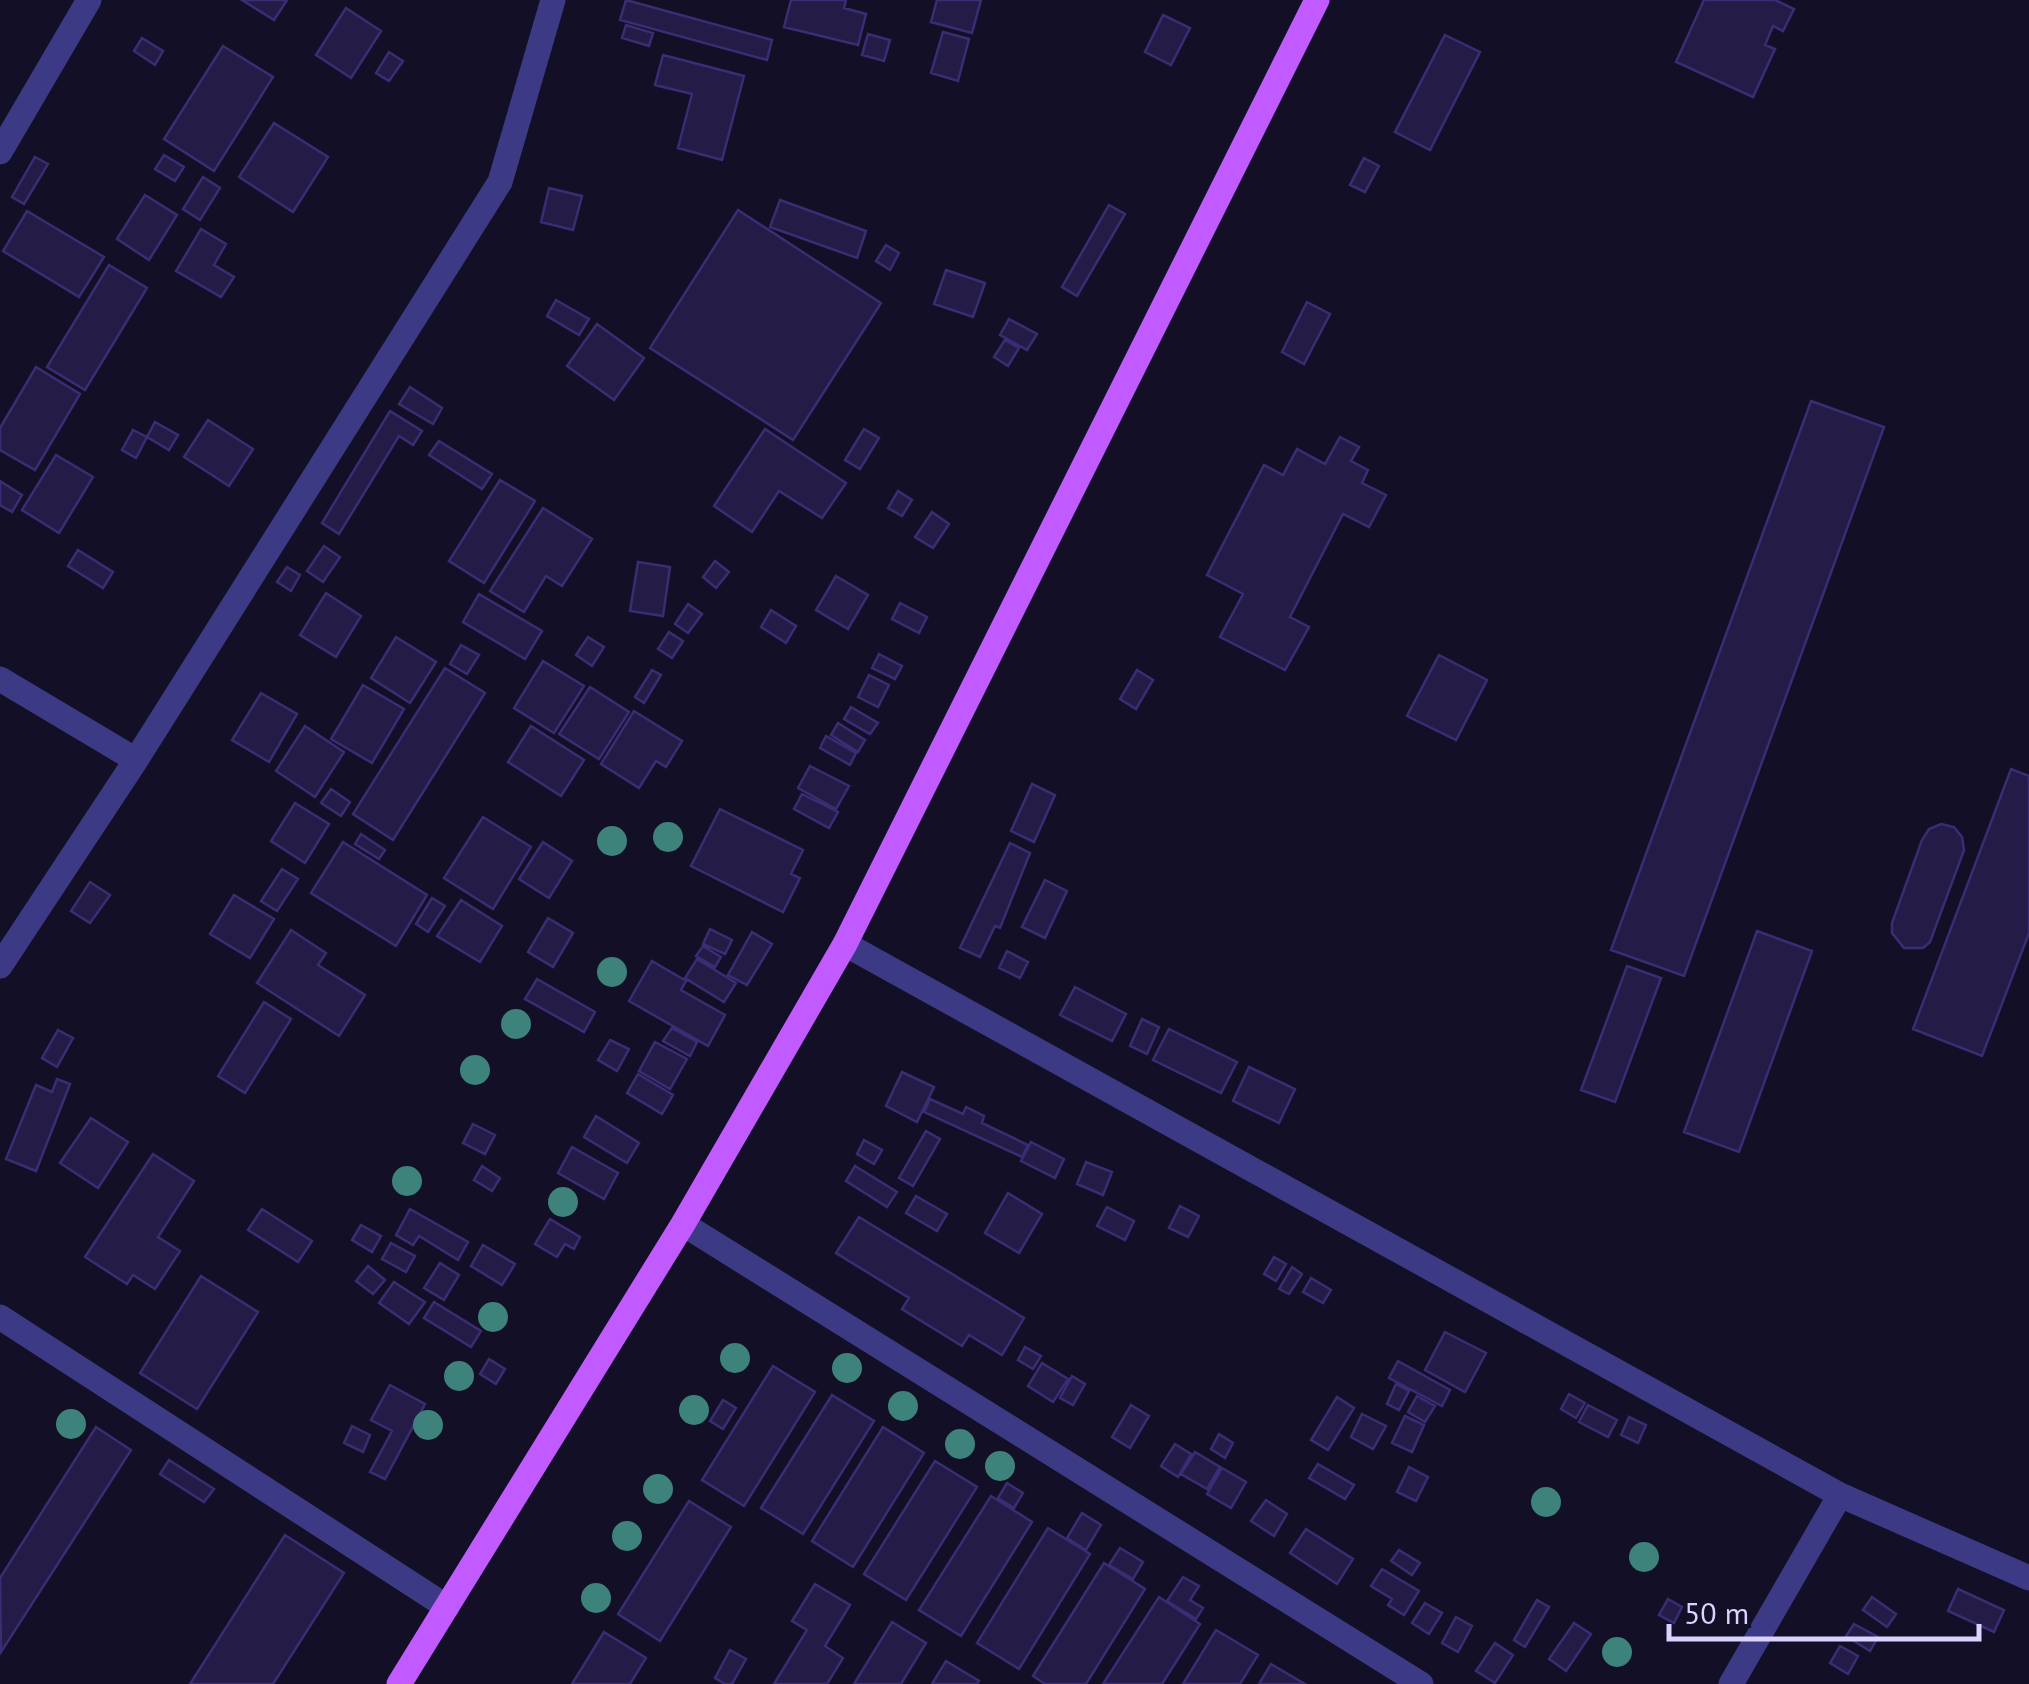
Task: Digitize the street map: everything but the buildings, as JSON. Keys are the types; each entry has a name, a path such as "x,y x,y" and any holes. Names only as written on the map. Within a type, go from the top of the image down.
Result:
{"main road":[{"path":"399,1684 683,1224 845,944 1316,0"}],"street":[{"path":"0,152 89,0"},
{"path":"0,966 136,760 500,182 554,0"},
{"path":"0,680 136,760"},
{"path":"845,944 1840,1495 2029,1578"},
{"path":"683,1224 1421,1684"},
{"path":"0,1318 447,1607"},
{"path":"1731,1684 1840,1495"}]}
